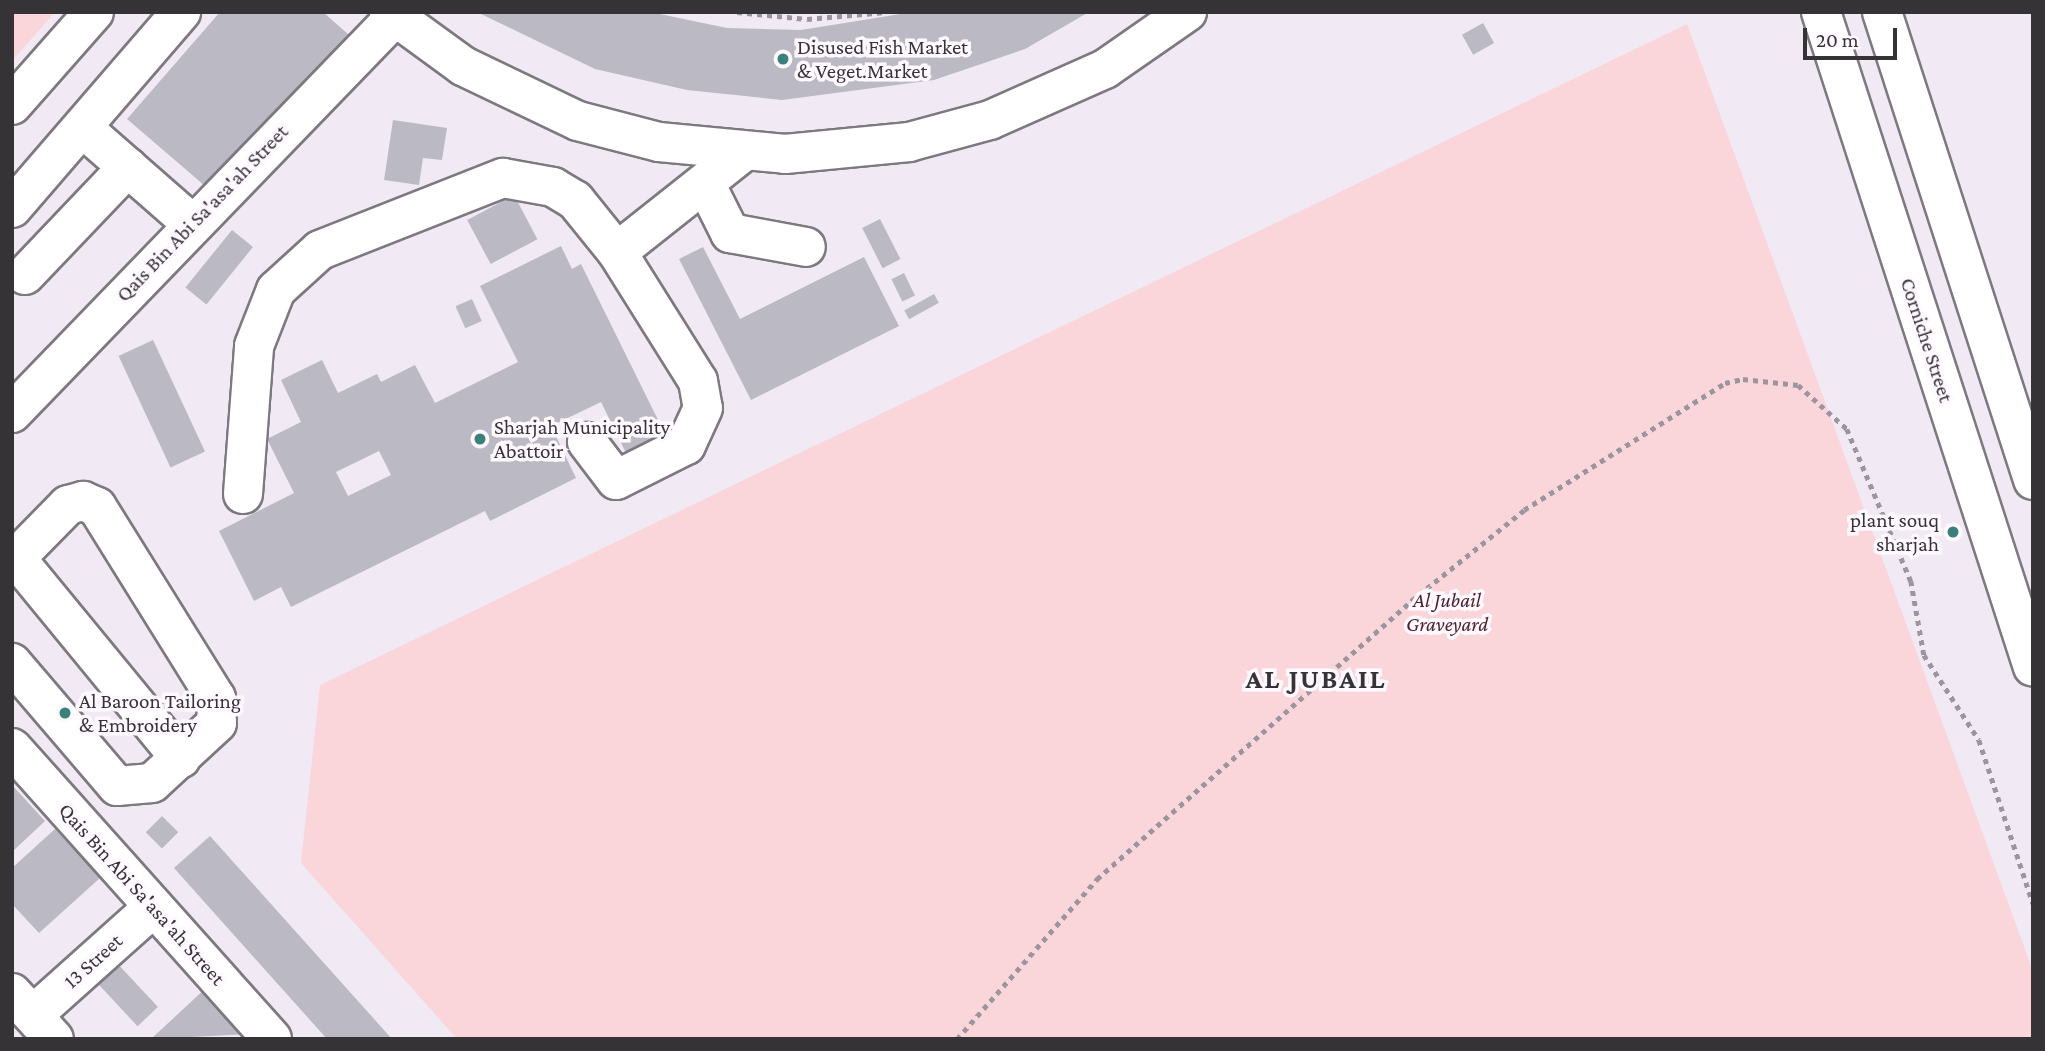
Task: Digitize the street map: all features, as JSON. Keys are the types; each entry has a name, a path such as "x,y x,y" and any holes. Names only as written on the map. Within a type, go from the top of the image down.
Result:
{"street":[{"path":"12,105 94,12"},
{"path":"12,208 86,130 181,12"},
{"path":"392,15 491,82 578,121 659,142 743,152 868,148 990,120 1105,69 1187,12"},
{"name":"Corniche Street","path":"1821,12 2033,667"},
{"path":"1882,12 2033,480"},
{"name":"Qais Bin Abi Sa'asa'ah Street","path":"19,394 392,15"},
{"path":"86,130 190,222"},
{"path":"617,252 706,185 743,152"},
{"path":"25,275 128,167"},
{"path":"243,494 254,346 262,317 276,290 320,250 503,178 541,183 575,200 617,252 698,381 703,408 686,445 621,479 608,475 587,442"},
{"path":"706,185 730,233 806,247"},
{"path":"14,669 117,786 152,783 181,758 213,730 216,698 102,512 83,501 68,505 14,559 181,758"},
{"path":"12,747 50,709"},
{"name":"Qais Bin Abi Sa'asa'ah Street","path":"12,747 272,1039"},
{"name":"13 Street","path":"33,1016 154,907"}],"path":[{"path":"737,12 807,19 886,12"},
{"path":"807,12 807,19"},
{"path":"957,1039 1097,879 1411,601 1524,510 1725,383 1743,379 1798,385 1847,429 1911,581 1924,655 1979,740 2033,902"}],"green space":[{"path":"12,12 55,12 12,61"},
{"name":"Al Jubail Graveyard","path":"1687,24 2033,971 2033,1039 457,1039 301,863 320,685"}],"building":[{"path":"220,12 323,12 349,35 212,192 127,119"},
{"name":"Disused Fish Market & Veget.Market","path":"477,12 650,12 727,28 801,30 913,12 1089,12 1025,49 934,80 782,100 687,90 595,69"},
{"path":"1483,23 1494,43 1473,55 1462,35"},
{"path":"393,120 447,128 442,160 423,158 419,185 384,180"},
{"path":"514,195 537,239 491,264 467,220"},
{"path":"880,219 900,259 883,268 862,228"},
{"path":"232,230 253,247 206,305 185,288"},
{"path":"561,246 572,269 581,264 665,434 626,453 601,402 551,426 576,478 490,521 485,511 291,607 281,587 254,601 219,531 294,493 267,439 301,422 281,380 322,360 338,393 377,374 381,382 415,365 435,403 518,362 480,286","holes":["379,451 391,475 348,496 336,472"]},
{"path":"703,247 740,319 864,257 899,326 751,400 679,259"},
{"path":"904,273 915,295 902,302 891,279"},
{"path":"934,294 939,303 909,319 904,310"},
{"path":"472,299 482,321 465,328 456,306"},
{"path":"153,340 205,451 171,468 119,356"},
{"path":"12,785 45,821 12,852"},
{"path":"162,816 178,832 162,849 146,832"},
{"path":"55,829 100,878 39,933 12,904 12,868"},
{"path":"210,836 392,1039 327,1039 174,868"},
{"path":"115,961 158,1007 137,1026 95,980"},
{"path":"207,987 250,1034 151,1039"}],"place":[{"name":"Disused Fish Market & Veget.Market","path":"783,59"},
{"name":"Sharjah Municipality Abattoir","path":"480,439"},
{"name":"plant souq sharjah","path":"1953,532"},
{"name":"Al Baroon Tailoring & Embroidery","path":"65,713"}],"district":[{"name":"AL JUBAIL","path":"1316,679"}]}
